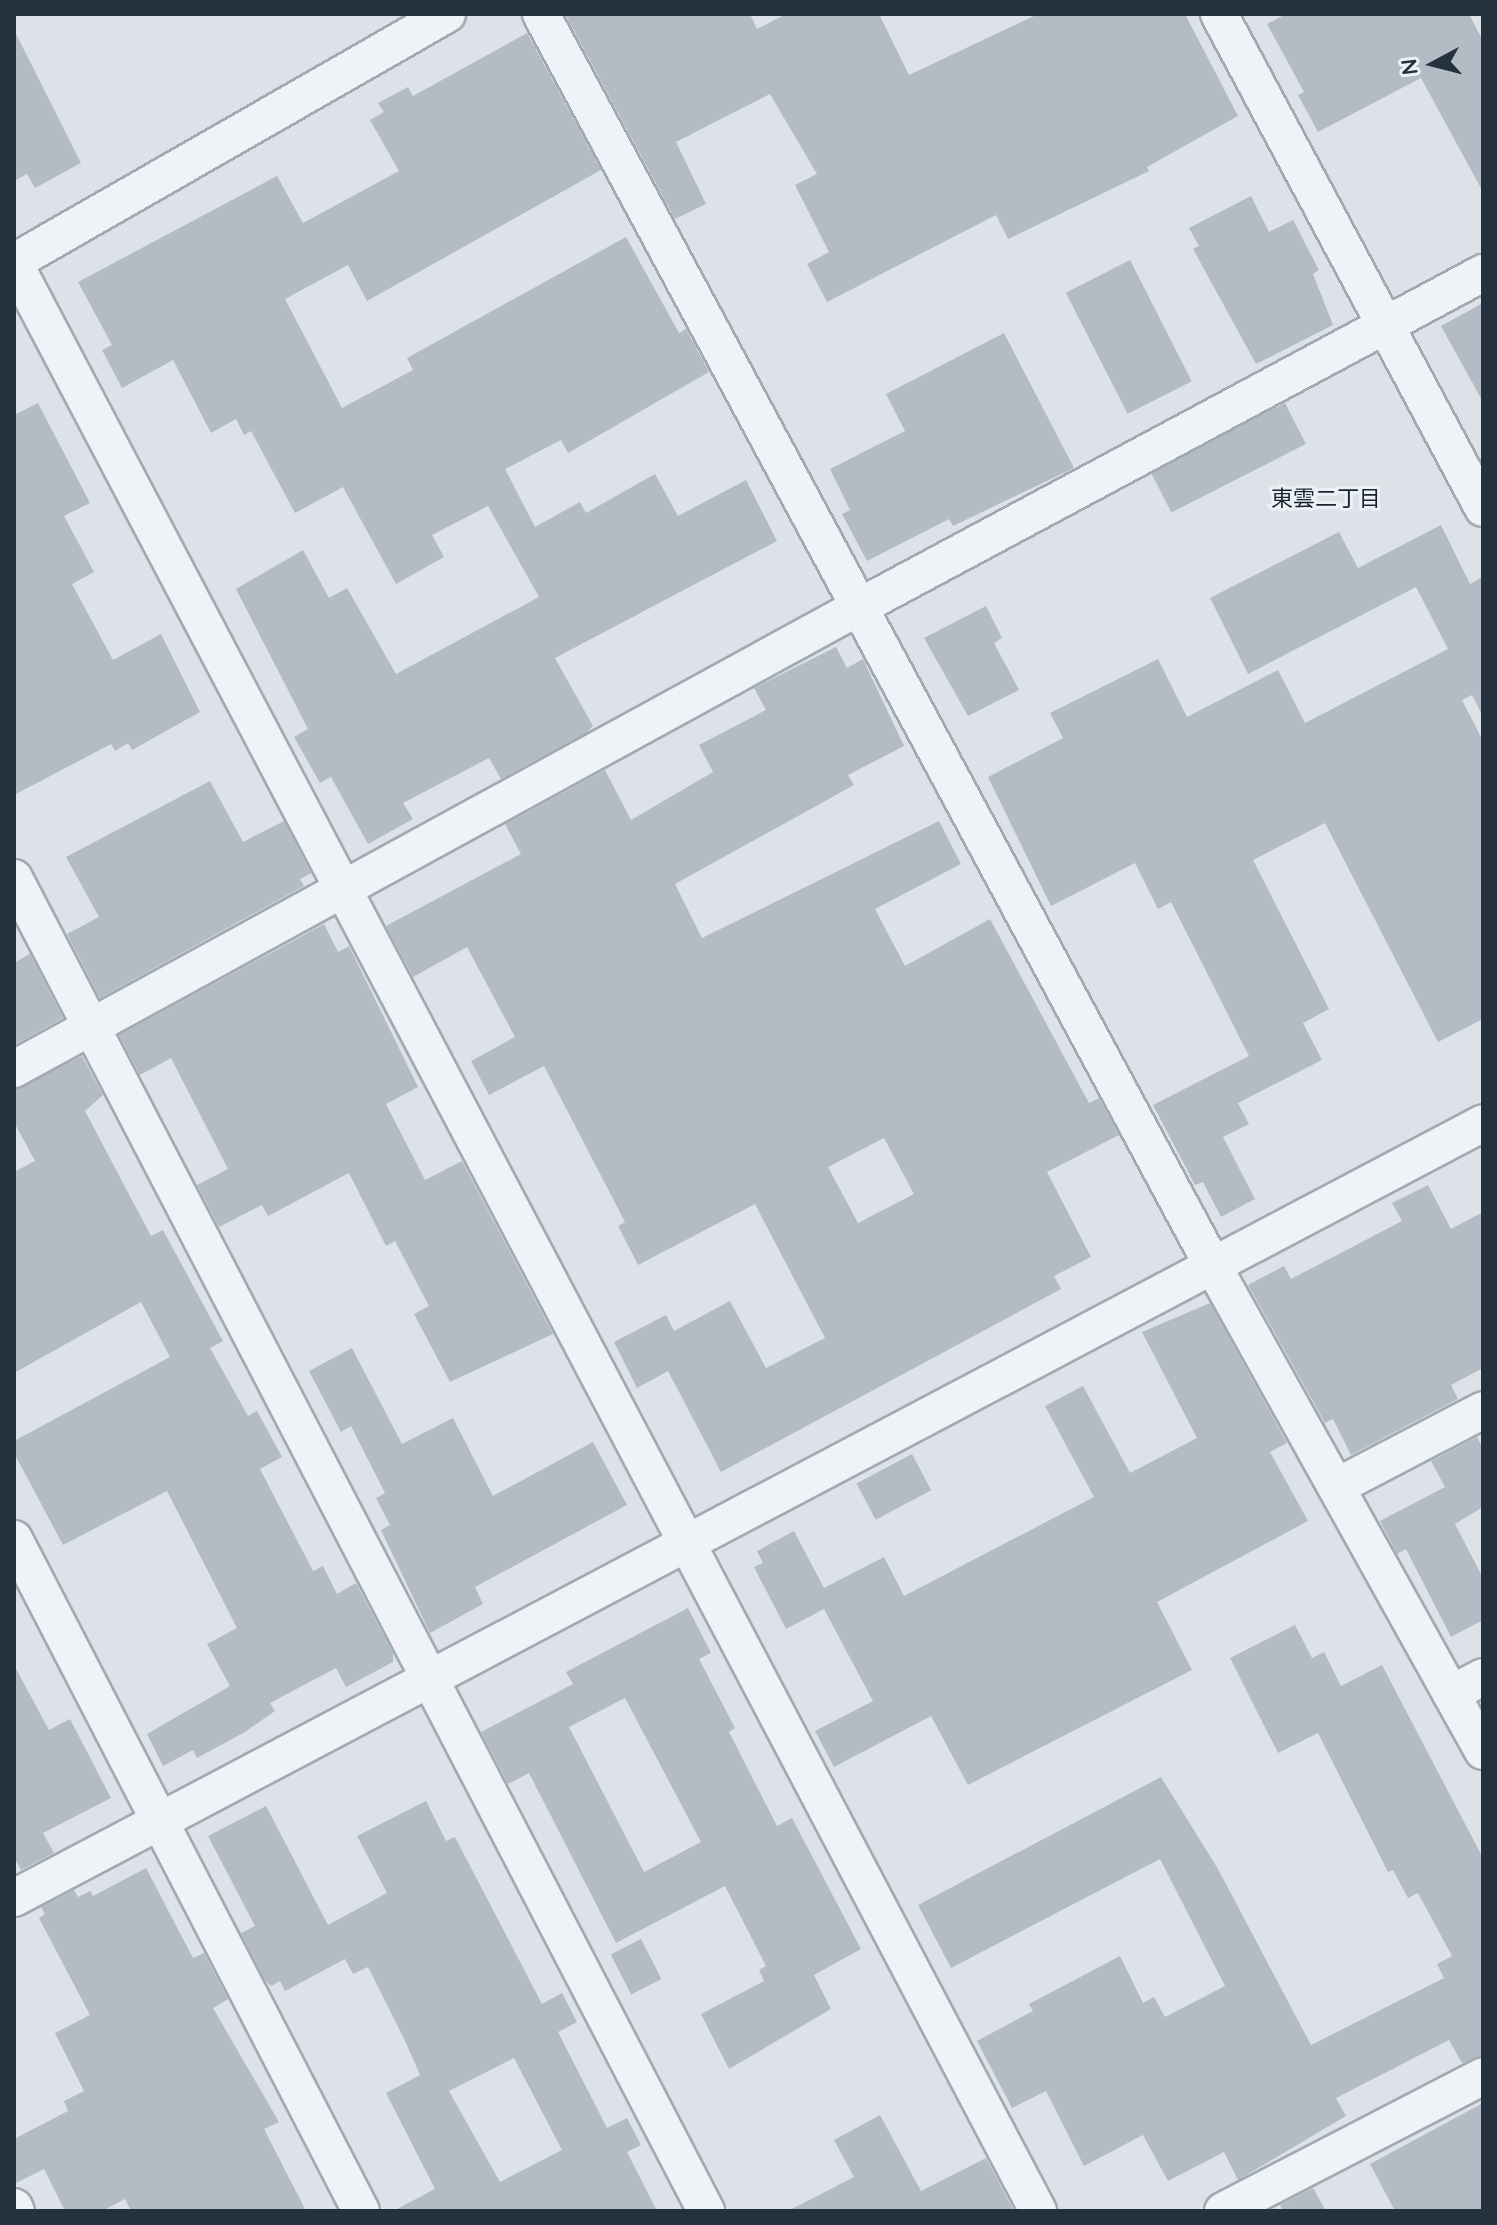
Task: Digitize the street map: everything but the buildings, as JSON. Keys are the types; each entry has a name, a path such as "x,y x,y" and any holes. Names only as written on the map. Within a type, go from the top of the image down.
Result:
{"street":[{"path":"447,14 14,263 1038,2211"},
{"path":"541,14 1213,1266 1483,1751"},
{"path":"1219,14 1483,508"},
{"path":"14,1069 859,607 1483,273"},
{"path":"14,878 706,2211"},
{"path":"14,1898 428,1675 1483,1123"},
{"path":"1336,1487 1483,1410"},
{"path":"14,1539 361,2211"},
{"path":"1451,1694 1483,1677"},
{"path":"1223,2211 1483,2076"}],"district":[{"name":"東雲二丁目","path":"1326,499"}]}
